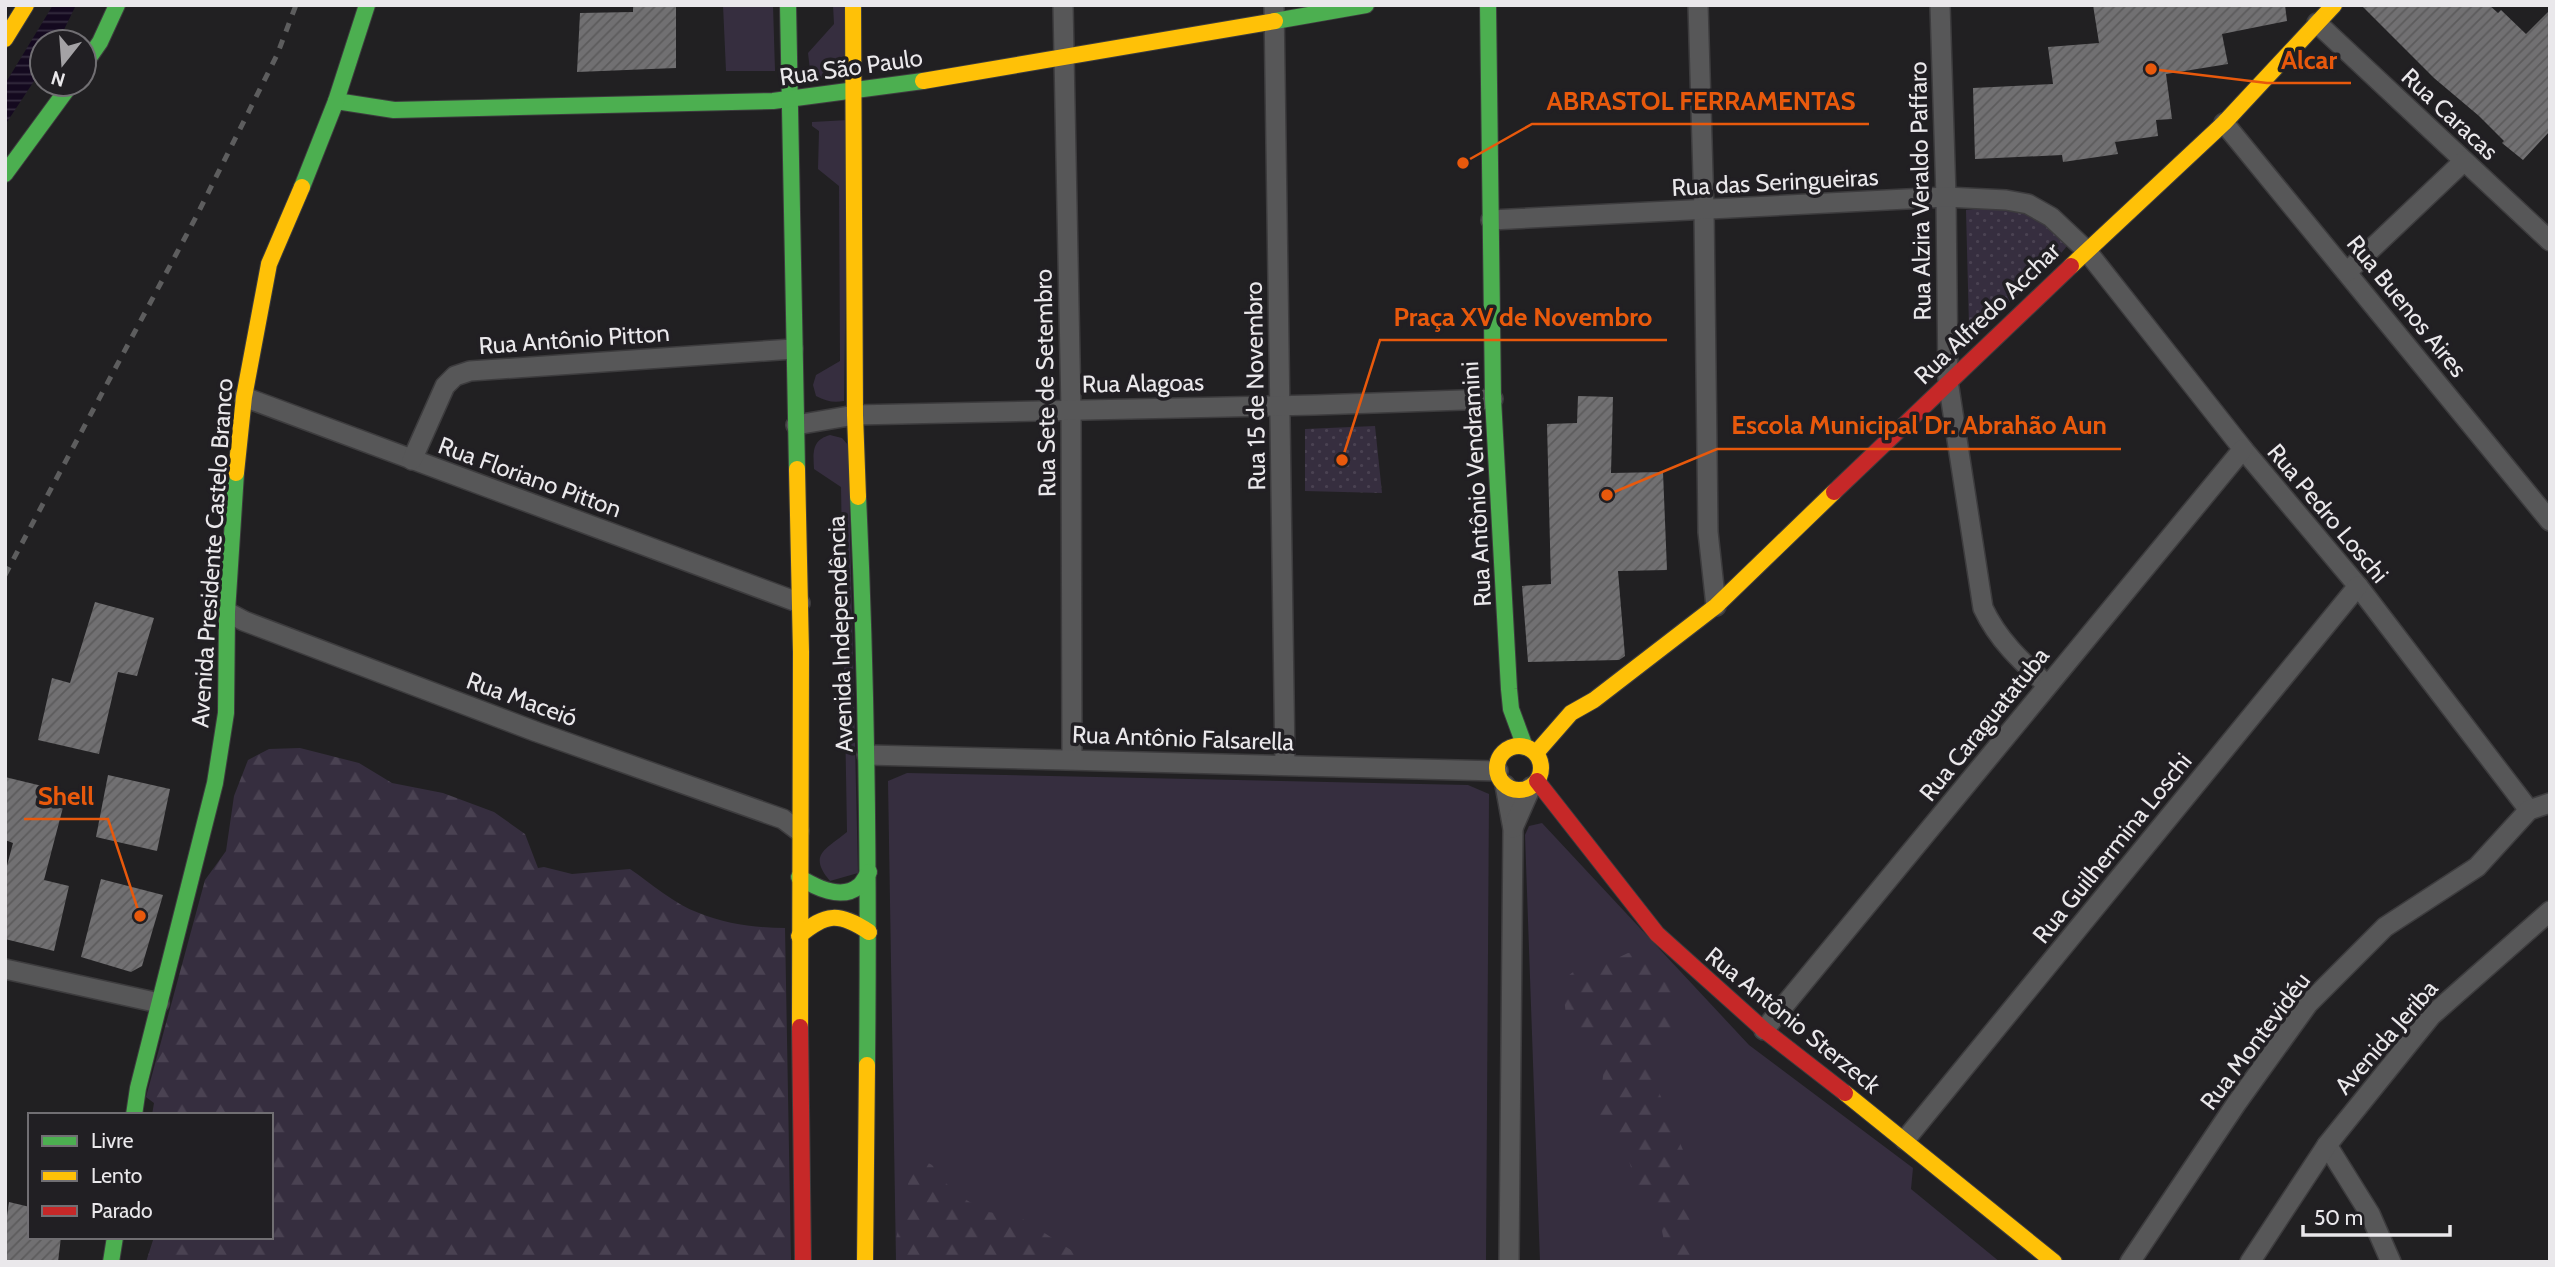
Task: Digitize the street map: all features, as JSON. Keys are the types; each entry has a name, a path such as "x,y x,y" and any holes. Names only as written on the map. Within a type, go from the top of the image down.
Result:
{"street":[{"path":"5,39 26,5"},
{"path":"98,45 117,5"},
{"name":"Avenida Presidente Castelo Branco","path":"134,1113 138,1088 215,783 226,713 227,612 244,397 270,264 337,101 368,5"},
{"name":"Avenida Independência","path":"788,5 801,652 799,936 803,1262"},
{"name":"Avenida Independência","path":"853,5 855,415 864,626 869,872 865,1262"},
{"name":"Rua Sete de Setembro","path":"1063,5 1070,409 1072,759"},
{"name":"Rua São Paulo","path":"337,101 394,110 788,99 1063,58 1274,12 1366,5"},
{"name":"Rua Antônio Vendramini","path":"1488,5 1493,399 1511,709 1502,770"},
{"path":"1698,5 1708,532 1716,606"},
{"name":"Rua Alzira Veraldo Paffaro","path":"1940,5 1948,381 1983,608 1992,627 2011,652 2046,685"},
{"name":"Rua Alfredo Acchar","path":"1530,750 1571,713 1594,701 1716,606 1948,381 2224,123 2333,5"},
{"name":"Rua 15 de Novembro","path":"1274,12 1285,765"},
{"name":"Rua Caracas","path":"2317,23 2550,241"},
{"path":"5,174 61,98"},
{"name":"Rua Buenos Aires","path":"2224,123 2550,521"},
{"path":"2347,272 2464,161"},
{"name":"Rua das Seringueiras","path":"1491,220 1946,198 2006,200 2028,204 2052,217 2086,250"},
{"name":"Rua Pedro Loschi","path":"2086,250 2243,449 2358,586 2529,810"},
{"name":"Rua Antônio Pitton","path":"412,460 445,386 456,376 470,371 793,349"},
{"name":"Rua Floriano Pitton","path":"244,397 800,603"},
{"name":"Rua Alagoas","path":"796,425 855,415 1493,399"},
{"name":"Rua Caraguatatuba","path":"1764,1030 2243,449"},
{"name":"Rua Guilhermina Loschi","path":"1905,1140 2358,586"},
{"name":"Rua Maceió","path":"227,612 244,621 537,732 783,819 799,831"},
{"name":"Rua Antônio Vendramini","path":"1511,709 1530,750"},
{"path":"1509,1262 1513,829 1502,770 1516,747 1530,750 1541,765 1513,829"},
{"name":"Rua Antônio Falsarella","path":"867,755 1502,770"},
{"path":"1502,770 1523,790 1534,784"},
{"name":"Rua Antônio Sterzeck","path":"1534,784 1657,934 1699,974 1764,1030 1905,1140 2054,1262"},
{"name":"Rua Montevidéu","path":"2130,1262 2236,1104 2308,1004 2385,927 2477,867 2529,810 2550,803"},
{"path":"799,877 812,886 841,892 858,886 869,872"},
{"name":"Avenida Jeriba","path":"2250,1262 2327,1145 2431,1016 2550,911"},
{"path":"799,936 814,923 835,915 853,920 869,932"},
{"path":"5,969 159,1003"},
{"path":"2327,1145 2370,1214 2390,1262"},
{"path":"111,1262 115,1239"}],"green space":[{"path":"723,5 773,5 775,71 726,71"},
{"path":"833,5 847,5 848,75 811,79 808,53 834,24"},
{"path":"848,120 844,401 833,402 816,396 813,385 816,375 840,361 839,186 818,169 819,131 812,126 812,122"},
{"path":"1998,206 2037,218 2052,229 2067,246 2052,264 1980,329 1969,326 1966,210"},
{"path":"1375,426 1382,493 1305,491 1305,429"},
{"path":"830,435 842,438 848,445 858,873 830,881 823,872 820,858 827,848 847,832 841,487 814,469 817,443"},
{"path":"300,748 359,763 392,783 443,793 494,812 525,834 538,868 572,874 630,869 672,899 699,913 741,925 785,928 791,1262 146,1262 153,1239 273,1239 273,1113 152,1113 154,1103 146,1097 205,880 226,851 234,796 248,760 269,749"},
{"path":"907,773 1468,785 1489,794 1486,1262 896,1262 888,781"},
{"path":"1542,823 1749,1045 1913,1168 1911,1189 2000,1262 1540,1262 1525,835 1529,826"},
{"path":"1628,953 1646,955 1665,973 1678,997 1675,1026 1651,1073 1695,1179 1695,1247 1707,1262 1663,1262 1666,1251 1662,1231 1643,1204 1627,1155 1598,1117 1604,1068 1586,1037 1566,1016 1563,986 1568,976 1578,968 1603,965"},
{"path":"921,1159 932,1165 950,1188 968,1201 988,1212 1018,1216 1074,1252 1095,1262 899,1262 896,1239 911,1170"}],"shaded area":[{"path":"53,5 76,5 65,28 39,28"},
{"path":"28,46 28,90 5,125 5,84"}],"building":[{"path":"633,5 676,5 676,68 577,72 580,13 633,12"},
{"path":"2093,5 2285,5 2287,21 2222,34 2228,64 2166,74 2172,119 2156,120 2158,136 2115,142 2118,154 2063,162 2062,155 1975,159 1973,88 2053,84 2048,47 2099,43"},
{"path":"2361,5 2489,5 2498,13 2501,10 2526,34 2550,10 2550,131 2523,160 2502,143 2504,141 2479,116 2434,78"},
{"path":"1578,396 1613,397 1611,473 1663,472 1667,570 1618,571 1625,656 1619,660 1528,662 1522,586 1551,584 1547,424 1577,423"},
{"path":"95,602 154,618 137,676 118,672 99,754 38,740 52,678 70,683"},
{"path":"108,775 170,789 157,851 96,837"},
{"path":"5,777 67,792 44,880 69,886 54,951 5,939 5,873 13,843 5,840"},
{"path":"101,879 163,895 142,966 131,972 81,957"},
{"path":"9,1202 28,1207 28,1239 61,1239 58,1262 5,1262 5,1230"}],"railway":[{"path":"5,575 196,217 277,55 296,5"}],"traffic: fast":[{"path":"98,45 117,5"},
{"path":"302,187 336,101 367,5"},
{"path":"788,5 797,469"},
{"path":"1275,21 1366,5"},
{"path":"1488,5 1493,399 1509,689 1511,709 1525,747"},
{"path":"336,101 394,110 773,101 923,81"},
{"path":"5,174 61,98"},
{"path":"134,1113 138,1088 215,783 226,713 227,612 236,473"},
{"path":"858,497 867,781 867,1065"},
{"path":"799,877 828,891 844,892 859,886 869,872"},
{"path":"111,1262 115,1239"}],"traffic: slow":[{"path":"5,39 26,5"},
{"path":"853,5 855,415 858,497"},
{"path":"2071,266 2224,123 2334,5"},
{"path":"923,81 1275,21"},
{"path":"236,473 244,397 269,264 302,187"},
{"path":"797,469 801,652 800,1027"},
{"path":"1536,753 1571,713 1594,700 1716,606 1834,492"},
{"path":"1519,746 1534,753 1541,768 1534,783 1519,790 1504,783 1497,768 1504,753 1519,746"},
{"path":"799,936 817,923 833,918 849,921 869,932"},
{"path":"865,1262 867,1065"},
{"path":"1845,1093 2054,1262"}],"traffic: jam":[{"path":"1834,492 2071,266"},
{"path":"1537,781 1657,934 1764,1030 1845,1093"},
{"path":"800,1027 803,1262"}],"place":[{"name":"Alcar","path":"2151,69"},
{"name":"ABRASTOL FERRAMENTAS","path":"1463,163"},
{"name":"Praça XV de Novembro","path":"1342,460"},
{"name":"Escola Municipal Dr. Abrahão Aun","path":"1607,495"},
{"name":"Shell","path":"140,916"}]}
